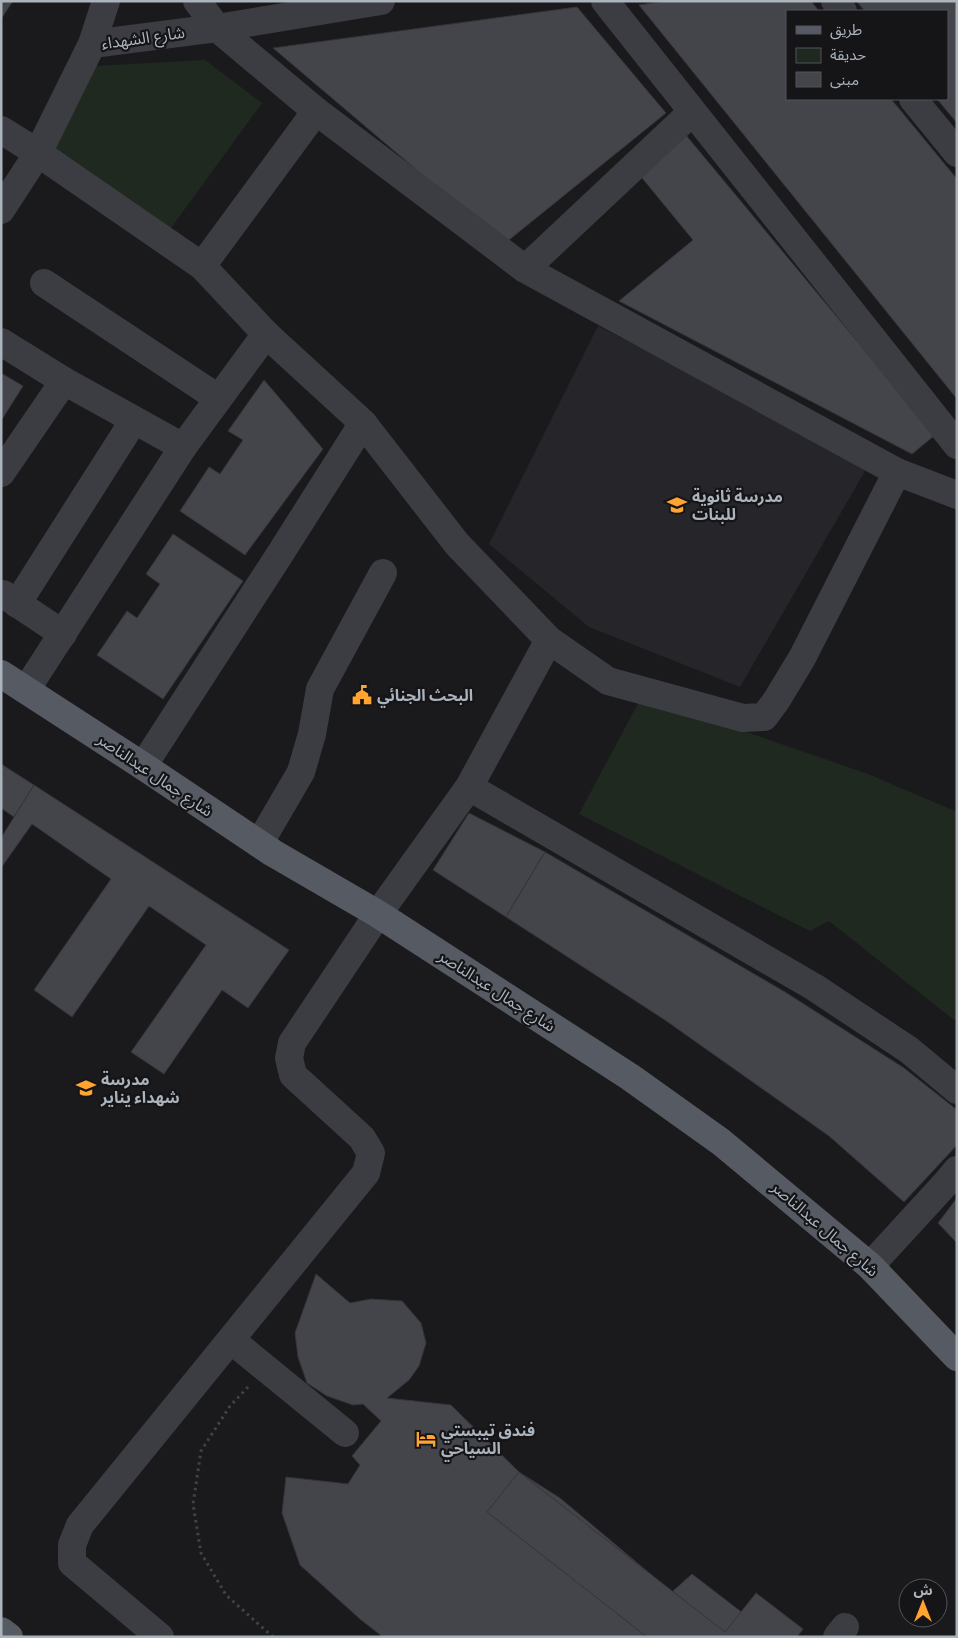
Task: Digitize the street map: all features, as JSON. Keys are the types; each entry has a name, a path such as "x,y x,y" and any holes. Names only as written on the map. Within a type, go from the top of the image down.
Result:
{"main road":[{"name":"شارع جمال عبدالناصر","path":"1,674 259,844 378,914 630,1077 722,1142 870,1266 957,1356"},
{"path":"1,1631 9,1637"}],"street":[{"path":"92,44 106,1"},
{"path":"197,1 217,28 316,111 526,270 897,472 957,495"},
{"name":"شارع الشهداء","path":"1,210 38,153 92,44 217,28 381,1"},
{"path":"605,1 957,445"},
{"path":"915,100 957,153"},
{"path":"202,266 316,111"},
{"path":"526,270 692,112"},
{"path":"1,130 38,153 202,266 266,334 363,423 457,544 549,640 608,681 743,718 764,717 776,702 802,658 897,472"},
{"path":"44,283 218,398"},
{"path":"26,690 183,447 266,334"},
{"path":"1,342 64,381 183,447"},
{"path":"1,473 64,381"},
{"path":"63,634 9,599 134,420"},
{"path":"143,766 363,423"},
{"path":"259,844 301,772 312,734 320,689 383,573"},
{"path":"160,1637 72,1563 72,1545 80,1525 366,1173 371,1153 362,1138 293,1075 289,1058 292,1044 378,914 469,787 549,640"},
{"path":"469,787 814,987 909,1050 957,1090"},
{"path":"870,1266 957,1170"},
{"path":"231,1340 345,1434"}],"path":[{"path":"266,1369 230,1406 200,1451 193,1504 201,1553 226,1595 273,1637"}],"shaded area":[{"name":"مدرسة ثانوية للبنات","path":"598,326 868,466 740,687 589,627 489,544"}],"green space":[{"path":"205,60 262,103 163,239 37,141 94,66"},
{"path":"642,696 868,774 957,812 957,1018 954,1020 829,921 810,931 579,814"}],"building":[{"path":"1,1 13,1 1,19"},
{"path":"666,1 811,1 818,10 786,10 786,100 892,100 957,179 957,399 639,5"},
{"path":"856,1 957,1 957,123 938,100 948,100 948,10 864,10"},
{"path":"577,7 666,113 504,244 273,48"},
{"path":"685,134 935,435 912,454 619,301 693,240 638,173"},
{"path":"1,373 23,386 1,421"},
{"path":"264,380 323,449 245,555 180,511 209,467 220,474 243,440 228,431"},
{"path":"173,534 243,581 163,699 97,655 127,611 137,618 160,584 146,574"},
{"path":"1,764 34,785 14,817 1,808"},
{"path":"34,785 289,950 248,1008 222,990 164,1074 131,1052 206,945 149,906 72,1017 34,990 111,879 32,824 1,868 1,838"},
{"path":"469,813 545,852 506,917 433,870"},
{"path":"545,852 785,992 904,1068 957,1110 957,1145 904,1202 829,1136 665,1020 506,917"},
{"path":"957,1198 957,1243 938,1223"},
{"name":"فندق تيبستي السياحي","path":"316,1274 350,1303 371,1299 402,1301 421,1323 426,1343 419,1366 409,1380 387,1398 451,1405 519,1472 560,1498 672,1592 692,1574 774,1637 383,1637 360,1619 300,1565 282,1513 286,1477 348,1484 360,1465 352,1456 381,1421 363,1404 353,1405 327,1396 307,1383 298,1357 295,1333"},
{"path":"519,1472 725,1632 756,1593 803,1629 797,1637 647,1637 487,1512"}],"place":[{"name":"مدرسة ثانوية للبنات","path":"677,505"},
{"name":"البحث الجنائي","path":"362,695"},
{"name":"مدرسة شهداء يناير","path":"86,1088"},
{"name":"فندق تيبستي السياحي","path":"426,1439"}]}
